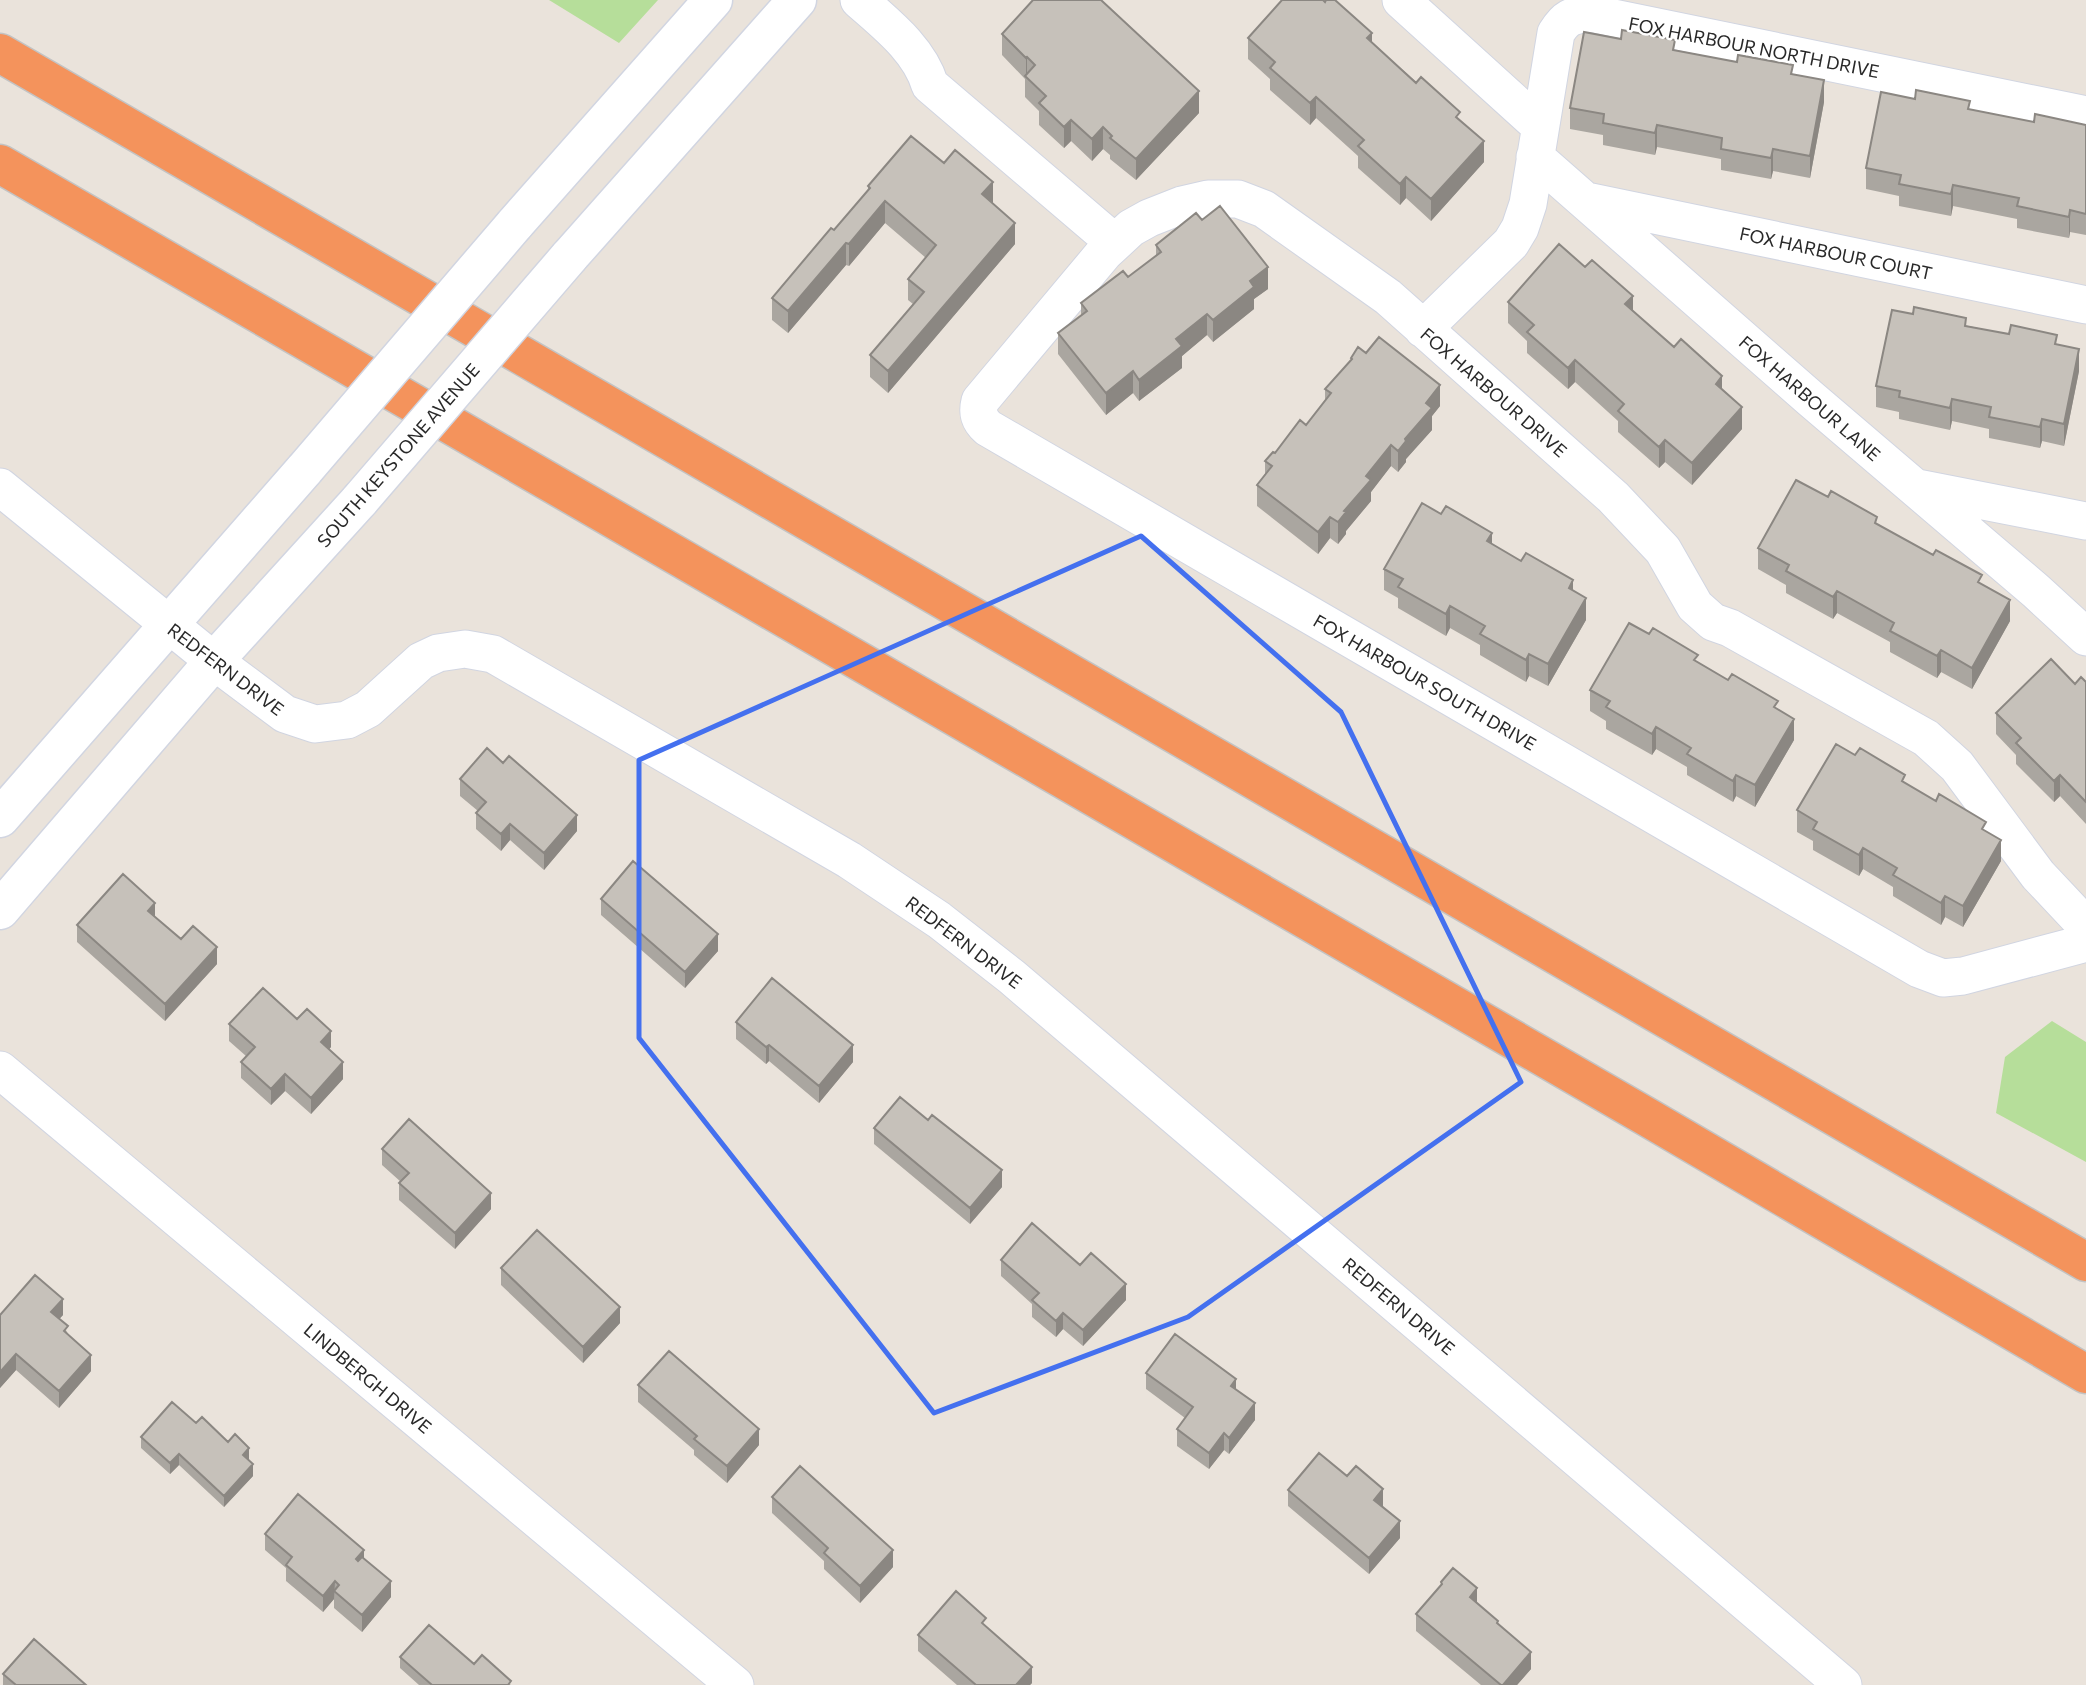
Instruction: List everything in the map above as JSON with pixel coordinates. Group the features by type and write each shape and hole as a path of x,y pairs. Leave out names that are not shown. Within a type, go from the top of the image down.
{"highway":[{"path":"0,53 2086,1262"},
{"path":"0,164 1599,1089 2086,1374"}],"main road":[{"path":"0,818 514,225 713,0"},
{"name":"SOUTH KEYSTONE AVENUE","path":"0,910 214,661 360,500 569,257 797,0"}],"street":[{"path":"859,0 898,34 911,50 930,85 1114,243"},
{"name":"FOX HARBOUR LANE","path":"1401,0 1538,141 1586,201 2086,637"},
{"name":"FOX HARBOUR NORTH DRIVE","path":"1423,329 1511,243 1520,228 1528,204 1556,33 1561,24 1571,16 1589,13 2086,114"},
{"name":"FOX HARBOUR DRIVE","path":"1114,243 1149,218 1182,205 1208,199 1238,199 1264,209 1388,297 1613,496 1663,550 1695,606 1713,622 1730,628 1926,738 1957,766 2038,874 2086,926"},
{"name":"FOX HARBOUR COURT","path":"1586,201 2086,305"},
{"name":"FOX HARBOUR SOUTH DRIVE","path":"1114,243 984,395 978,410 979,417 988,428 1919,969 1943,978 1963,976 2086,943"},
{"name":"REDFERN DRIVE","path":"0,487 167,625 285,714 315,724 347,720 368,709 421,661 438,653 465,649 494,654 849,860 939,920 1012,977 1843,1685"},
{"path":"1912,487 2086,521"},
{"name":"LINDBERGH DRIVE","path":"0,1070 735,1685"}],"highlighted area":[{"path":"1141,536 1341,712 1521,1082 1188,1317 934,1413 639,1038 639,760"}],"green space":[{"path":"549,0 658,0 619,43"},
{"path":"2052,1021 2086,1042 2086,1162 1996,1113 2005,1057"}],"building":[{"path":"1033,0 1101,0 1199,91 1136,159 1110,138 1112,136 1103,127 1092,139 1071,120 1064,127 1039,103 1046,96 1025,76 1035,65 1002,34"},
{"path":"1282,0 1335,0 1372,33 1367,38 1416,83 1421,77 1460,112 1456,117 1484,141 1431,199 1406,177 1400,184 1358,146 1364,140 1316,97 1310,103 1270,68 1275,62 1248,38"},
{"path":"1622,30 1675,40 1673,50 1737,62 1738,55 1793,65 1791,74 1824,80 1810,156 1773,149 1771,158 1721,149 1722,138 1657,125 1655,133 1603,123 1604,114 1570,108 1584,32 1621,39"},
{"path":"1916,90 1970,101 1968,109 2034,122 2035,114 2086,125 2086,214 2070,210 2069,217 2017,206 2019,198 1953,185 1951,194 1899,184 1901,175 1866,168 1881,92 1915,99"},
{"path":"911,136 944,163 955,150 993,182 982,194 1015,223 888,371 870,355 924,292 908,279 936,245 885,201 788,311 772,298 831,228 834,230"},
{"path":"1220,206 1268,267 1250,281 1254,287 1213,320 1207,314 1176,339 1182,346 1139,380 1133,371 1106,393 1058,333 1087,311 1081,303 1123,271 1128,277 1161,252 1156,245 1196,213 1202,220"},
{"path":"1559,244 1585,267 1592,260 1633,296 1625,304 1674,347 1681,339 1722,376 1716,384 1742,407 1692,463 1665,440 1659,447 1618,411 1624,404 1575,360 1568,368 1527,332 1534,325 1508,302"},
{"path":"1914,307 1966,318 1965,326 2009,334 2011,325 2057,335 2055,344 2079,349 2064,424 2042,419 2040,427 1989,417 1991,407 1952,399 1950,408 1899,397 1900,391 1876,386 1892,310 1913,314"},
{"path":"1379,337 1440,385 1426,403 1432,408 1398,451 1391,445 1366,476 1371,480 1338,522 1330,517 1318,532 1257,485 1272,466 1265,461 1275,453 1300,420 1306,425 1331,393 1325,389 1352,359 1358,347 1366,353"},
{"path":"1796,480 1828,497 1831,491 1877,517 1875,523 1933,555 1936,550 1982,575 1978,582 2010,600 1972,668 1941,650 1937,656 1890,631 1894,623 1837,591 1833,597 1786,571 1789,565 1758,548"},
{"path":"1422,503 1441,514 1446,506 1492,533 1487,541 1521,561 1526,553 1573,580 1569,588 1586,598 1548,664 1529,654 1526,660 1480,634 1485,626 1450,606 1446,614 1398,587 1403,579 1384,569"},
{"path":"1629,623 1649,634 1653,628 1698,655 1694,660 1728,680 1732,674 1778,701 1774,707 1794,719 1755,785 1736,775 1733,781 1687,754 1691,748 1656,727 1652,734 1606,707 1610,701 1590,690"},
{"path":"2051,659 2075,684 2081,677 2086,682 2086,802 2060,775 2054,781 2016,743 2021,738 1996,713"},
{"path":"1836,744 1855,755 1860,748 1905,775 1902,781 1936,801 1939,794 1986,822 1982,829 2001,840 1963,906 1945,896 1941,903 1893,875 1897,868 1863,848 1859,855 1813,829 1817,822 1797,810"},
{"path":"487,748 503,763 509,756 577,815 544,853 510,824 501,834 476,813 486,802 460,779"},
{"path":"633,861 718,934 685,972 601,899"},
{"path":"123,874 155,903 148,911 181,939 193,926 217,947 165,1004 77,925"},
{"path":"772,978 853,1045 819,1086 736,1022"},
{"path":"263,988 297,1019 307,1009 331,1031 321,1042 343,1062 311,1098 285,1074 271,1089 241,1062 255,1047 229,1024"},
{"path":"900,1097 928,1120 932,1115 1002,1170 970,1208 874,1128"},
{"path":"409,1119 491,1193 455,1233 399,1183 409,1173 382,1149"},
{"path":"1032,1223 1080,1265 1091,1253 1126,1284 1083,1330 1063,1313 1056,1321 1032,1300 1039,1293 1001,1260"},
{"path":"537,1230 620,1307 583,1347 501,1268"},
{"path":"35,1275 63,1299 51,1312 68,1326 64,1331 91,1355 59,1391 16,1354 0,1372 0,1315"},
{"path":"1175,1334 1236,1379 1231,1386 1255,1403 1229,1438 1224,1433 1209,1453 1177,1429 1193,1407 1146,1373"},
{"path":"669,1351 759,1429 727,1466 694,1439 697,1436 638,1385"},
{"path":"172,1402 196,1423 202,1417 228,1442 235,1434 249,1448 243,1455 253,1464 224,1496 179,1454 170,1463 141,1437"},
{"path":"1319,1453 1347,1476 1356,1466 1383,1489 1374,1500 1400,1521 1369,1558 1288,1490"},
{"path":"800,1466 893,1550 860,1586 824,1553 828,1548 772,1497"},
{"path":"298,1494 364,1550 356,1559 358,1561 362,1557 391,1581 362,1615 334,1591 339,1585 335,1581 323,1596 286,1565 292,1557 265,1534"},
{"path":"1453,1568 1477,1588 1470,1597 1531,1652 1503,1685 1416,1614"},
{"path":"956,1591 986,1618 982,1623 1032,1667 1016,1685 976,1685 918,1635"},
{"path":"429,1625 474,1664 482,1655 511,1681 508,1685 432,1685 400,1657"},
{"path":"34,1639 86,1685 16,1685 3,1674"}]}
